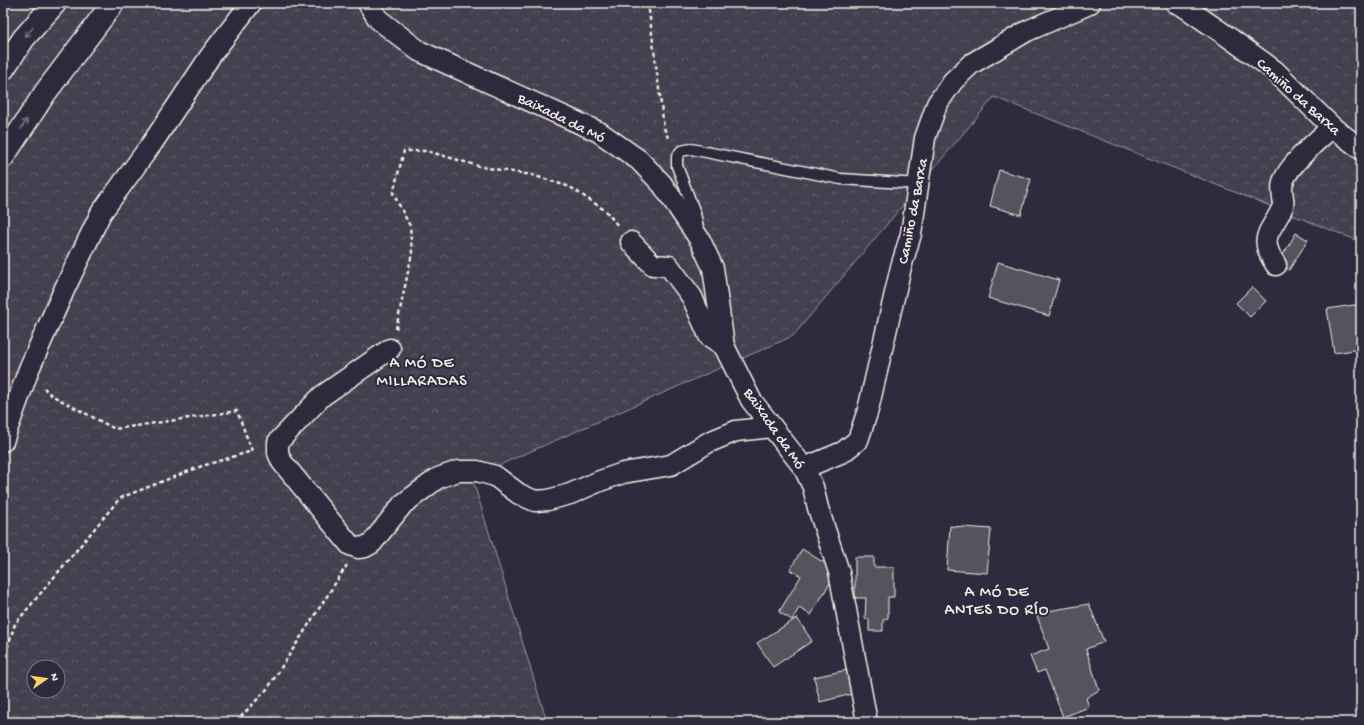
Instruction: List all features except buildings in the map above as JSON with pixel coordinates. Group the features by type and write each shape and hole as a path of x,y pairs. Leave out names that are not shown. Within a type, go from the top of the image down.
{"highway":[{"path":"3,69 24,38 55,3"},
{"path":"3,157 45,93 113,3"}],"street":[{"path":"3,441 30,369 65,288 100,213 153,142 211,55 251,3"},
{"name":"Baixada da Mó","path":"368,3 378,19 419,51 599,132 639,160 662,184 700,240 713,268 724,346 751,400 804,468 813,487 818,508 839,572 867,722"},
{"name":"Camiño da Barxa","path":"804,468 844,452 858,440 868,410 901,267 911,234 925,138 937,104 953,80 971,64 1027,32 1090,3"},
{"name":"Camiño da Barxa","path":"1176,3 1180,4 1224,34 1274,70 1332,127 1361,149"},
{"path":"1276,265 1268,250 1266,239 1284,205 1282,189 1283,182 1290,170 1303,154 1332,127"},
{"path":"631,242 653,265 669,266 692,297 709,336 724,346"},
{"path":"390,349 322,396 278,442 278,453 282,462 339,534 350,545 358,548 365,547 372,543 403,504 425,487 438,478 458,471 477,471 495,476 519,494 535,501 548,500 570,494 623,473 671,465 709,442 736,431 772,427"}],"lane":[{"path":"700,240 695,212 677,166 677,157 681,151 691,149 841,180 918,184"}],"path":[{"path":"648,3 664,128 677,157"},
{"path":"390,349 398,323 412,253 410,226 394,193 404,151 427,152 482,166 532,175 570,187 606,211 631,242"},
{"path":"3,661 15,624 120,498 202,466 252,451 237,411 115,429 51,395 30,369"},
{"path":"236,722 268,688 358,548"}],"green space":[{"path":"3,3 1361,3 1361,242 994,97 793,336 472,477 547,722 3,722"}],"district":[{"name":"A MÓ DE MILLARADAS","path":"422,370"},
{"name":"A MÓ DE ANTES DO RÍO","path":"997,599"}]}
